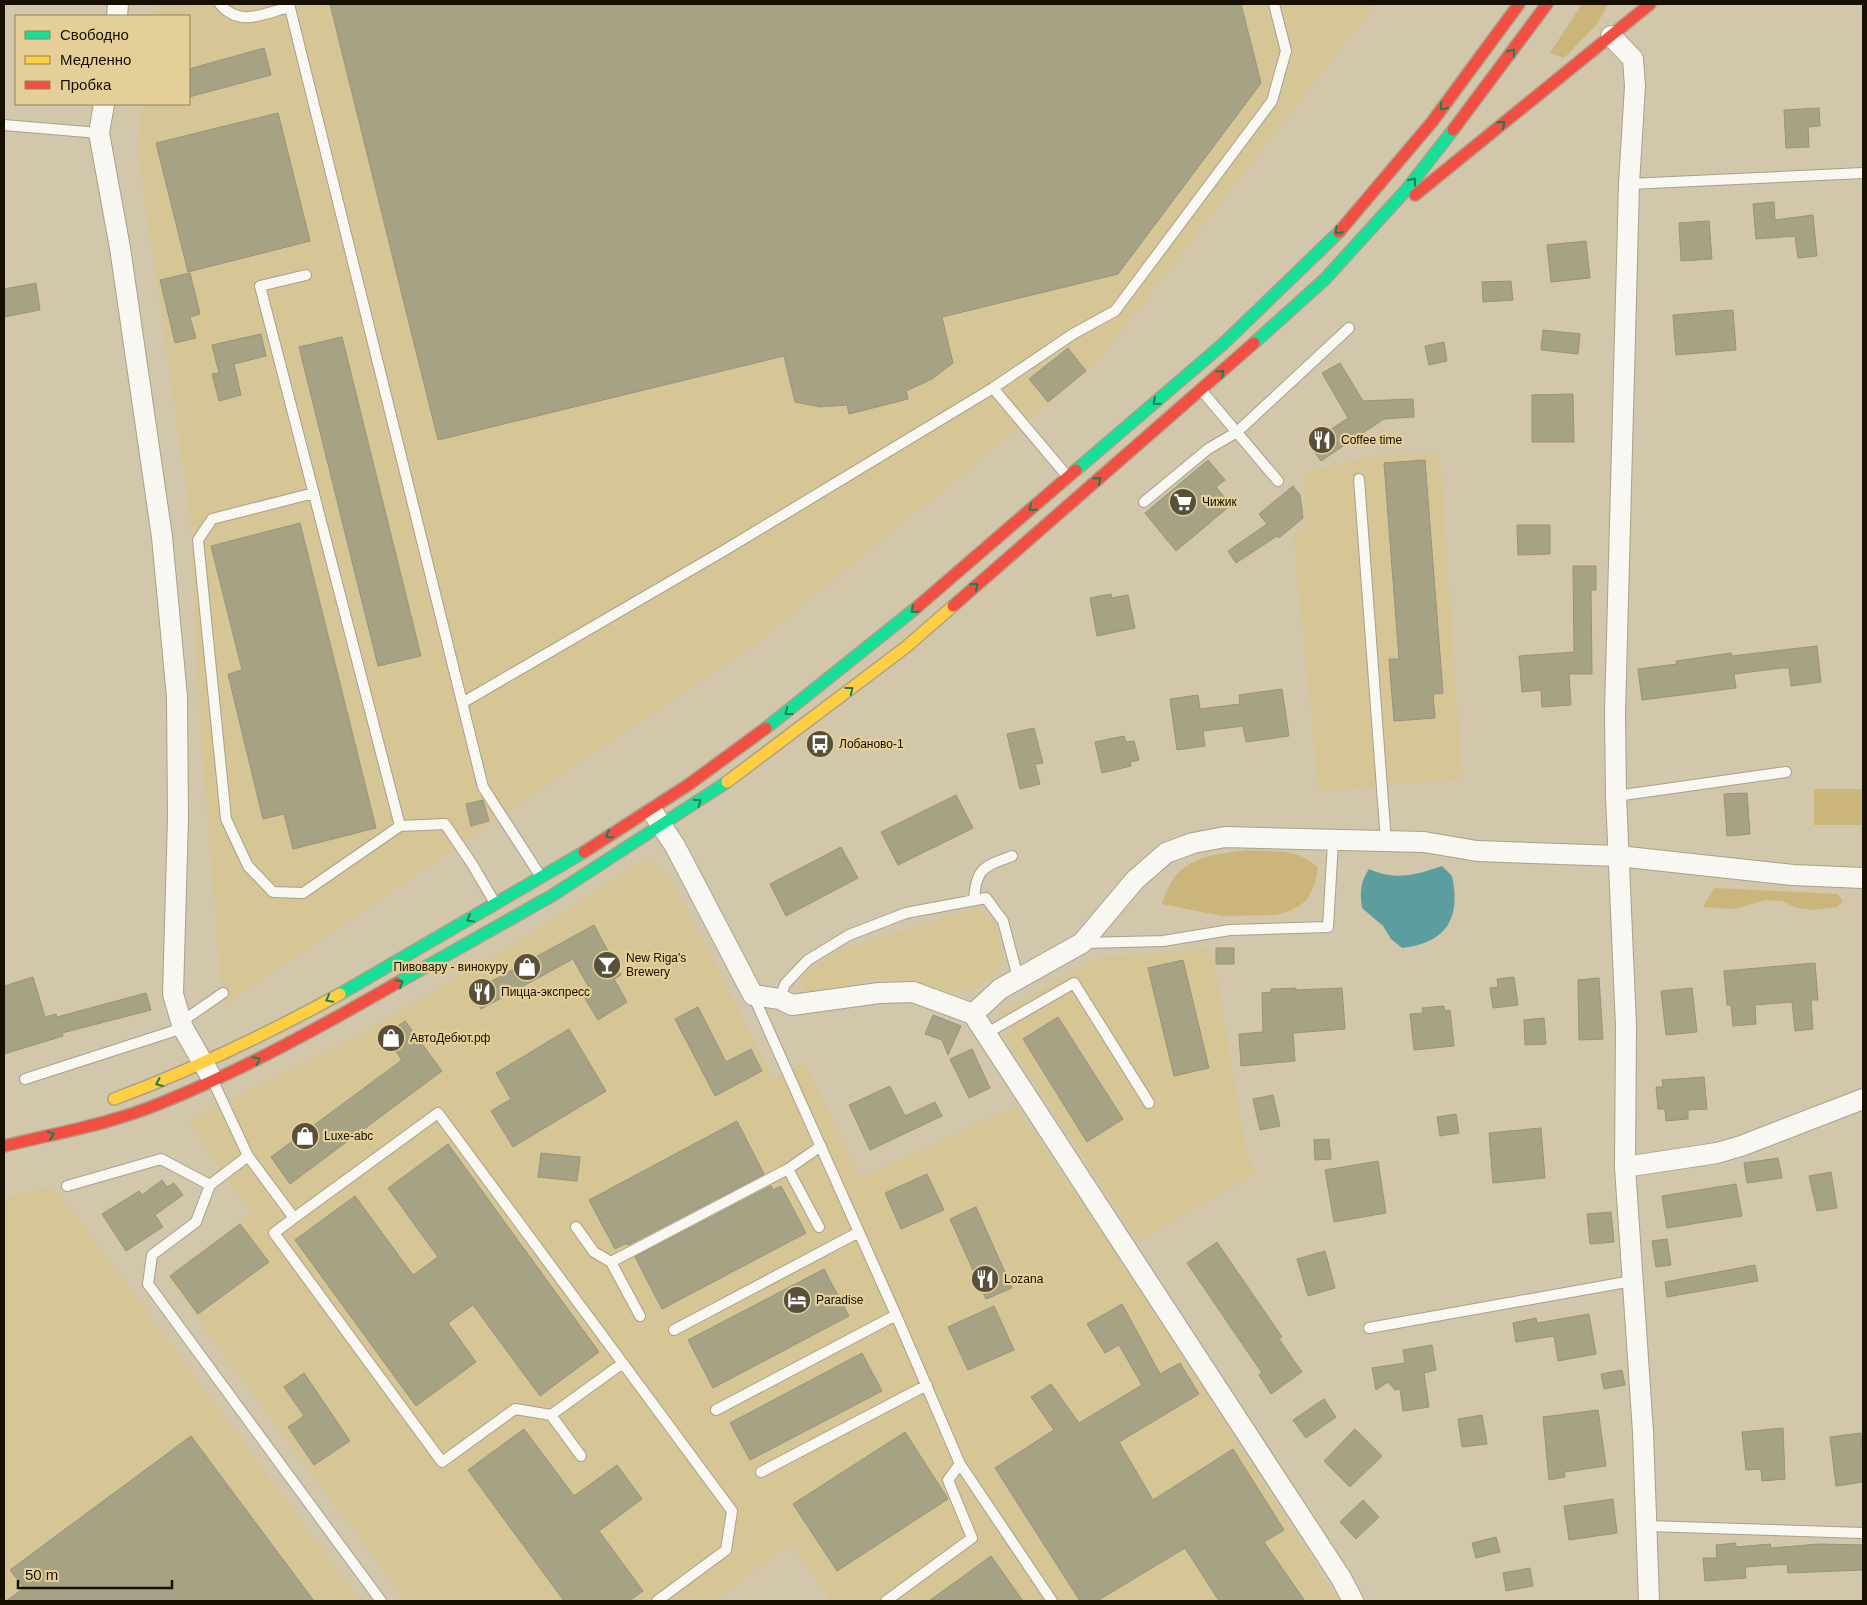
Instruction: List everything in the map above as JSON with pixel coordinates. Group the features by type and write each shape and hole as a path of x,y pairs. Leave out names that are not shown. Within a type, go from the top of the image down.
{"main road":[{"path":"101,1104 153,1086 203,1063 341,993 542,877 720,762 892,630 1207,358 1296,274 1374,193 1474,69 1519,4"},
{"path":"4,1146 107,1121 160,1104 291,1044 553,895 662,826 788,738 906,646 1202,390 1324,279 1406,190 1491,81 1547,4"},
{"path":"1368,231 1448,169 1650,4"},
{"path":"1474,69 1503,89"},
{"path":"1515,96 1528,102"}],"street":[{"path":"1611,36 1632,59 1635,86 1629,184 1615,713 1618,856 1626,1026 1625,1167 1636,1317 1649,1601"},
{"path":"104,105 99,134 120,248 164,556 177,697 178,818 173,994 182,1025 213,1081"},
{"path":"650,809 675,846 753,996 780,999 792,1005 879,993 913,992 973,1014 1341,1578 1353,1601"},
{"path":"973,1014 1000,989 1082,943 1135,880 1166,852 1193,843 1225,838 1333,842 1424,842 1477,851 1618,856 1793,875 1863,878"},
{"path":"1625,1167 1725,1151 1863,1099"}],"lane":[{"path":"220,4 228,14 245,19 290,5 483,787 553,895"},
{"path":"462,703 725,550 993,388 1073,334 1115,311 1272,101 1286,51 1274,4"},
{"path":"4,125 99,134"},
{"path":"1629,184 1863,173"},
{"path":"306,275 260,286 400,826"},
{"path":"1144,502 1208,449 1237,432 1349,328"},
{"path":"993,388 1082,494"},
{"path":"1202,390 1278,481"},
{"path":"1359,479 1386,842"},
{"path":"314,494 212,519 198,540 226,819 248,866 273,892 303,893 400,826 445,824 496,904"},
{"path":"1616,796 1786,772"},
{"path":"1082,943 1163,941 1230,930 1328,927 1333,842"},
{"path":"974,900 975,880 986,865 1012,856"},
{"path":"780,999 785,984 808,960 849,935 906,913 986,898 1004,921 1018,978"},
{"path":"986,1033 1074,984 1149,1103"},
{"path":"25,1078 182,1025 223,993"},
{"path":"753,996 927,1385 960,1464 1052,1601"},
{"path":"213,1081 248,1156 294,1218"},
{"path":"581,1456 551,1415 515,1409 442,1462 274,1232 438,1113 732,1511 726,1550 657,1601"},
{"path":"611,1262 788,1169 821,1146"},
{"path":"248,1156 210,1185 196,1222 152,1254 148,1284 381,1601"},
{"path":"67,1186 161,1158 210,1185"},
{"path":"788,1169 819,1227"},
{"path":"576,1227 594,1252 611,1262 640,1316"},
{"path":"674,1330 859,1232"},
{"path":"1368,1328 1632,1281"},
{"path":"716,1410 896,1315"},
{"path":"551,1415 623,1363"},
{"path":"761,1472 927,1385"},
{"path":"886,1601 972,1538 948,1480 960,1464"},
{"path":"1647,1526 1863,1533"}],"shaded area":[{"path":"156,4 1375,4 1094,366 756,643 223,1006 200,727 190,515 137,147 143,105 190,105 190,15 155,15"},
{"path":"1582,4 1608,4 1597,24 1564,58 1550,53"},
{"path":"1440,454 1462,779 1319,791 1293,534 1305,528 1304,473 1375,455"},
{"path":"1814,789 1863,789 1863,825 1814,825"},
{"path":"1248,850 1292,853 1309,860 1318,867 1315,884 1306,901 1292,910 1276,915 1222,916 1162,904 1175,877 1184,868 1206,857"},
{"path":"647,858 671,878 774,1080 805,1062 860,1178 1016,1106 1113,1249 1339,1601 832,1601 791,1544 714,1601 406,1601 166,1276 252,1212 223,1175 188,1121 358,1036 537,930"},
{"path":"1714,888 1837,894 1843,901 1837,907 1813,910 1797,908 1782,901 1766,900 1734,909 1703,907"},
{"path":"981,907 997,927 1003,955 1000,968 989,979 969,990 951,993 923,985 880,978 806,997 798,978 833,953"},
{"path":"1212,948 1245,1146 1255,1174 1138,1241 1003,1035 1012,1029 1001,1012 1095,958"},
{"path":"51,1187 84,1226 360,1601 4,1601 4,1198"}],"water":[{"path":"1442,866 1452,876 1454,904 1452,916 1440,934 1430,941 1402,948 1391,939 1383,926 1362,908 1361,888 1364,878 1369,869 1397,876 1423,872"}],"building":[{"path":"330,4 1241,4 1261,83 1118,274 942,317 953,363 932,379 906,391 908,399 849,414 847,405 820,407 795,402 784,356 438,440"},
{"path":"264,48 271,75 190,97 190,69"},
{"path":"1819,108 1820,126 1808,127 1809,147 1786,148 1784,110"},
{"path":"278,113 310,241 188,272 156,143"},
{"path":"1774,202 1775,220 1813,215 1817,256 1798,258 1795,236 1756,239 1753,204"},
{"path":"1709,221 1712,259 1681,261 1679,223"},
{"path":"1586,241 1590,278 1551,282 1547,245"},
{"path":"190,273 200,314 190,317 196,338 175,343 160,280"},
{"path":"1511,281 1513,300 1483,302 1482,282"},
{"path":"36,283 40,310 4,317 4,289"},
{"path":"1733,310 1736,350 1676,355 1673,315"},
{"path":"1543,330 1580,334 1578,354 1541,350"},
{"path":"261,334 266,356 234,364 241,395 219,401 212,374 219,373 212,345"},
{"path":"342,337 421,656 378,666 299,347"},
{"path":"1444,342 1447,361 1429,365 1425,346"},
{"path":"1068,348 1086,371 1048,402 1029,379"},
{"path":"1340,363 1363,401 1413,399 1414,417 1384,419 1321,461 1309,444 1348,418 1322,373"},
{"path":"1573,394 1574,442 1532,442 1532,395"},
{"path":"1208,460 1225,480 1216,487 1231,505 1176,551 1145,513"},
{"path":"1425,460 1443,693 1433,694 1435,718 1394,721 1389,659 1399,659 1384,463"},
{"path":"1293,486 1300,495 1303,518 1279,538 1277,536 1236,563 1228,551 1267,524 1259,514"},
{"path":"300,523 376,828 293,849 284,814 263,819 228,674 242,670 211,546"},
{"path":"1517,525 1550,525 1550,554 1518,555"},
{"path":"1573,566 1596,566 1596,590 1591,590 1592,674 1569,674 1571,705 1542,707 1541,690 1522,692 1519,656 1574,652"},
{"path":"1111,594 1112,598 1128,595 1135,628 1097,636 1090,598"},
{"path":"1817,646 1821,682 1791,686 1789,668 1781,668 1734,674 1736,688 1642,700 1638,669 1677,664 1676,661 1731,653 1732,656"},
{"path":"1282,689 1289,736 1246,742 1243,726 1203,731 1205,746 1177,750 1170,699 1198,695 1200,709 1240,704 1239,695"},
{"path":"1034,728 1043,763 1035,764 1040,784 1020,789 1007,734"},
{"path":"1124,736 1126,742 1134,741 1139,760 1130,762 1131,766 1102,773 1095,742"},
{"path":"1747,793 1750,834 1727,836 1724,794"},
{"path":"956,795 973,828 898,865 881,832"},
{"path":"483,800 489,821 471,826 466,804"},
{"path":"841,847 858,878 786,916 770,884"},
{"path":"594,925 621,975 614,979 627,1002 598,1020 583,995 591,991 573,959 481,1009 472,992"},
{"path":"1216,948 1234,948 1234,964 1216,964"},
{"path":"1183,960 1209,1068 1174,1076 1148,968"},
{"path":"1815,963 1818,1000 1811,1000 1813,1029 1795,1031 1792,1002 1755,1005 1756,1024 1733,1026 1731,1005 1727,1005 1724,971"},
{"path":"33,977 45,1017 56,1014 57,1017 146,993 151,1010 62,1033 63,1036 4,1054 4,986"},
{"path":"1514,977 1518,1005 1493,1008 1490,988 1498,987 1497,979"},
{"path":"1599,978 1603,1039 1579,1040 1578,980"},
{"path":"1296,988 1296,990 1342,988 1345,1029 1293,1033 1295,1061 1241,1066 1239,1034 1263,1032 1262,993 1271,992 1271,989"},
{"path":"1692,988 1697,1032 1666,1035 1661,991"},
{"path":"1444,1006 1445,1011 1450,1010 1454,1046 1414,1050 1410,1014 1423,1013 1422,1008"},
{"path":"698,1007 726,1062 751,1049 762,1071 715,1096 675,1019"},
{"path":"933,1015 961,1026 948,1055 942,1040 925,1034"},
{"path":"1058,1017 1123,1119 1087,1142 1023,1039"},
{"path":"1544,1018 1546,1044 1525,1045 1524,1020"},
{"path":"405,1021 442,1071 290,1184 271,1157 402,1060 384,1036"},
{"path":"569,1029 606,1091 513,1147 491,1111 511,1099 496,1073"},
{"path":"972,1049 990,1088 969,1098 950,1059"},
{"path":"1704,1077 1707,1109 1688,1110 1688,1119 1666,1121 1665,1109 1658,1109 1656,1087 1663,1087 1662,1080"},
{"path":"890,1086 905,1116 935,1102 942,1116 870,1150 849,1105"},
{"path":"1273,1095 1280,1126 1260,1130 1253,1099"},
{"path":"1456,1114 1459,1133 1440,1136 1437,1117"},
{"path":"737,1121 764,1174 628,1245 627,1243 615,1249 589,1200"},
{"path":"1541,1128 1545,1178 1493,1183 1489,1133"},
{"path":"1329,1139 1331,1159 1315,1160 1314,1140"},
{"path":"448,1144 599,1352 540,1396 473,1305 448,1323 476,1362 416,1406 295,1240 355,1196 413,1275 438,1257 388,1188"},
{"path":"541,1153 580,1157 577,1181 538,1177"},
{"path":"1778,1158 1782,1178 1747,1183 1744,1163"},
{"path":"1378,1161 1386,1213 1334,1222 1325,1170"},
{"path":"1831,1172 1837,1208 1817,1211 1809,1176"},
{"path":"927,1174 944,1210 901,1229 885,1193"},
{"path":"162,1180 167,1187 174,1183 183,1195 155,1215 163,1227 126,1251 102,1214 139,1191 142,1195"},
{"path":"1736,1184 1742,1216 1667,1228 1662,1196"},
{"path":"771,1186 773,1190 781,1186 806,1233 662,1309 635,1257"},
{"path":"976,1207 1012,1288 986,1299 950,1219"},
{"path":"1611,1212 1614,1242 1590,1244 1587,1214"},
{"path":"240,1224 269,1262 198,1314 170,1276"},
{"path":"1667,1239 1671,1265 1656,1267 1652,1241"},
{"path":"1217,1242 1282,1337 1279,1339 1302,1372 1271,1394 1259,1375 1262,1373 1187,1263"},
{"path":"1325,1251 1335,1288 1308,1296 1297,1259"},
{"path":"1755,1265 1758,1281 1667,1297 1665,1282"},
{"path":"824,1269 849,1316 713,1388 688,1340"},
{"path":"1122,1304 1160,1374 1180,1363 1199,1394 1119,1442 1153,1500 1233,1449 1284,1530 1264,1542 1305,1601 1219,1601 1185,1548 1097,1601 1080,1601 995,1468 1054,1430 1031,1397 1051,1384 1079,1423 1142,1385 1119,1345 1105,1353 1087,1324"},
{"path":"994,1306 1014,1350 968,1370 948,1327"},
{"path":"1589,1314 1596,1354 1558,1361 1554,1336 1516,1342 1513,1323 1536,1318 1537,1323"},
{"path":"1432,1345 1436,1370 1424,1373 1429,1407 1403,1411 1400,1389 1395,1390 1388,1382 1376,1390 1372,1368 1405,1363 1403,1350"},
{"path":"862,1353 882,1391 750,1460 730,1423"},
{"path":"1622,1370 1625,1385 1604,1389 1601,1374"},
{"path":"304,1373 350,1441 314,1465 288,1427 304,1416 284,1387"},
{"path":"1324,1399 1336,1417 1306,1438 1293,1420"},
{"path":"1598,1410 1606,1466 1564,1472 1565,1477 1549,1480 1543,1417"},
{"path":"1482,1415 1487,1444 1462,1447 1458,1419"},
{"path":"1783,1428 1785,1479 1762,1481 1761,1469 1746,1470 1742,1432"},
{"path":"524,1429 574,1496 617,1465 642,1499 599,1531 643,1591 629,1601 564,1601 468,1470"},
{"path":"1355,1429 1382,1456 1350,1487 1324,1461"},
{"path":"905,1432 948,1499 837,1571 793,1504"},
{"path":"1861,1433 1863,1482 1836,1486 1830,1437"},
{"path":"191,1436 314,1601 6,1601 24,1588 10,1570"},
{"path":"1613,1499 1617,1533 1569,1540 1564,1506"},
{"path":"1363,1500 1379,1517 1356,1539 1340,1522"},
{"path":"1496,1537 1500,1552 1476,1558 1472,1543"},
{"path":"1736,1543 1736,1547 1770,1544 1771,1548 1819,1544 1863,1545 1863,1570 1788,1573 1787,1564 1745,1567 1746,1578 1705,1581 1703,1558 1717,1558 1716,1545"},
{"path":"991,1556 1023,1601 929,1601"},
{"path":"1530,1568 1533,1586 1506,1591 1503,1573"}],"traffic: fast":[{"path":"1254,343 1325,279 1406,190 1453,130"},
{"path":"1076,470 1223,344 1339,232"},
{"path":"766,728 916,608"},
{"path":"397,983 553,895 727,782"},
{"path":"340,994 584,852"}],"traffic: slow":[{"path":"727,782 906,647 953,606"},
{"path":"114,1099 229,1051 340,994"}],"traffic: jam":[{"path":"1339,232 1432,122 1519,4"},
{"path":"1453,130 1547,4"},
{"path":"1415,195 1650,4"},
{"path":"953,606 1254,343"},
{"path":"916,608 1076,470"},
{"path":"584,852 688,785 766,728"},
{"path":"4,1146 123,1117 161,1103 222,1077 310,1032 397,983"}],"place":[{"name":"Coffee time","path":"1322,440"},
{"name":"Чижик","path":"1183,502"},
{"name":"Лобаново-1","path":"820,744"},
{"name":"New Riga's Brewery","path":"607,965"},
{"name":"Пивовару - винокуру","path":"527,967"},
{"name":"Пицца-экспресс","path":"482,992"},
{"name":"АвтоДебют.рф","path":"391,1038"},
{"name":"Luxe-abc","path":"305,1136"},
{"name":"Lozana","path":"985,1279"},
{"name":"Paradise","path":"797,1300"}]}
